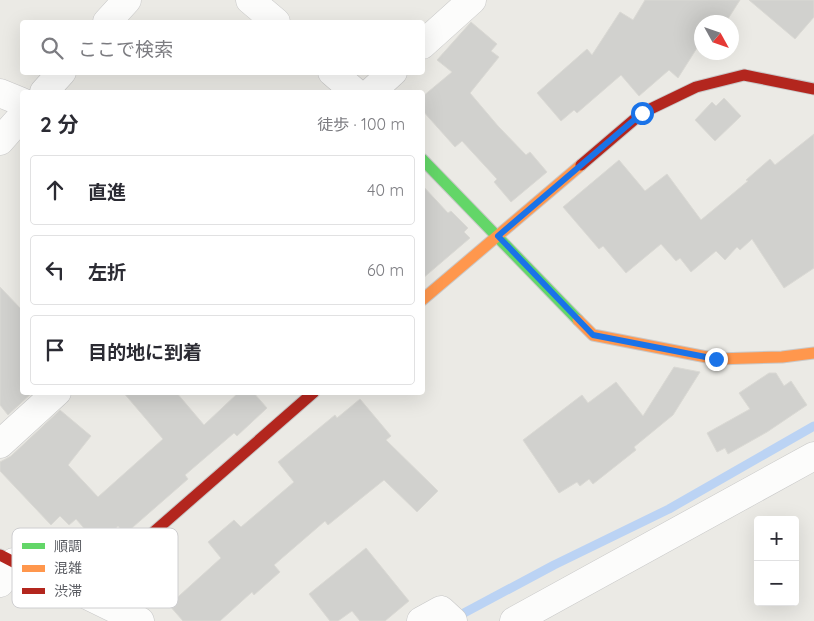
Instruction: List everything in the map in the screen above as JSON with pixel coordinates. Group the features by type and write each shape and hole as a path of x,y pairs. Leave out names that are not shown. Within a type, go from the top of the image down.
{"street":[{"path":"109,20 127,0"},
{"path":"250,0 274,20"},
{"path":"425,42 472,0"},
{"path":"46,90 59,75"},
{"path":"335,75 353,90"},
{"path":"373,90 390,75"},
{"path":"425,297 642,113 696,87 744,75 814,89"},
{"path":"0,93 20,101"},
{"path":"0,141 20,118"},
{"path":"425,162 593,335 716,359 782,357 814,352"},
{"path":"0,444 54,395"},
{"path":"158,528 311,395"},
{"path":"514,621 814,456"},
{"path":"113,608 140,621"},
{"path":"421,621 441,610 452,620"}],"building":[{"path":"645,0 740,0 730,15 694,15 694,53 678,78 669,70 639,96 621,75 577,113 574,110 561,121 537,93 587,49 592,55 620,12 633,20"},
{"path":"749,0 814,0 814,17 795,39"},
{"path":"471,22 497,44 491,51 499,57 470,93 526,155 530,152 547,172 511,202 494,182 497,179 462,141 455,147 425,113 425,94 452,72 437,60"},
{"path":"724,98 741,116 715,141 695,120 712,102 716,106"},
{"path":"814,134 814,268 784,288 752,239 740,250 737,247 725,260 716,251 691,272 680,258 676,261 661,244 626,273 603,246 599,249 563,207 619,160 645,191 667,174 701,220 748,181 746,180 770,159 775,165"},
{"path":"425,188 448,213 451,211 468,228 464,232 470,238 425,276"},
{"path":"0,287 20,308 20,395 30,395 8,415 0,405"},
{"path":"674,367 700,372 673,415 634,447 636,450 593,484 589,479 580,486 577,482 559,493 523,440 582,395 588,403 616,382 643,416"},
{"path":"769,373 776,373 784,386 791,381 807,405 767,432 728,454 725,448 717,452 707,433 750,409 739,393"},
{"path":"126,395 179,395 204,425 236,395 256,395 267,408 237,436 234,433 185,475 188,479 132,528 120,528 118,526 116,528 84,528 76,519 69,525 60,516 51,525 0,471 0,462 11,456 60,410 91,436 68,465 98,497 163,439"},
{"path":"360,399 391,436 386,440 438,491 417,512 384,480 328,525 325,521 274,565 280,572 254,595 252,592 220,621 183,621 172,608 178,608 178,597 221,558 208,542 234,520 241,527 294,482 278,462 335,415 337,418"},
{"path":"366,548 409,601 385,621 360,621 352,611 338,621 330,621 309,594"}],"waterway":[{"path":"454,621 464,613 554,565 669,509 814,426"}],"traffic: fast":[{"path":"425,162 578,320"}],"traffic: slow":[{"path":"425,297 581,165"},
{"path":"578,320 593,335 717,359 782,357 814,353"}],"traffic: jam":[{"path":"581,165 642,113 696,87 744,75 814,89"},
{"path":"158,528 311,395"},
{"path":"0,555 12,561"}],"route":[{"path":"642,113 498,236 593,335 716,359"}]}
